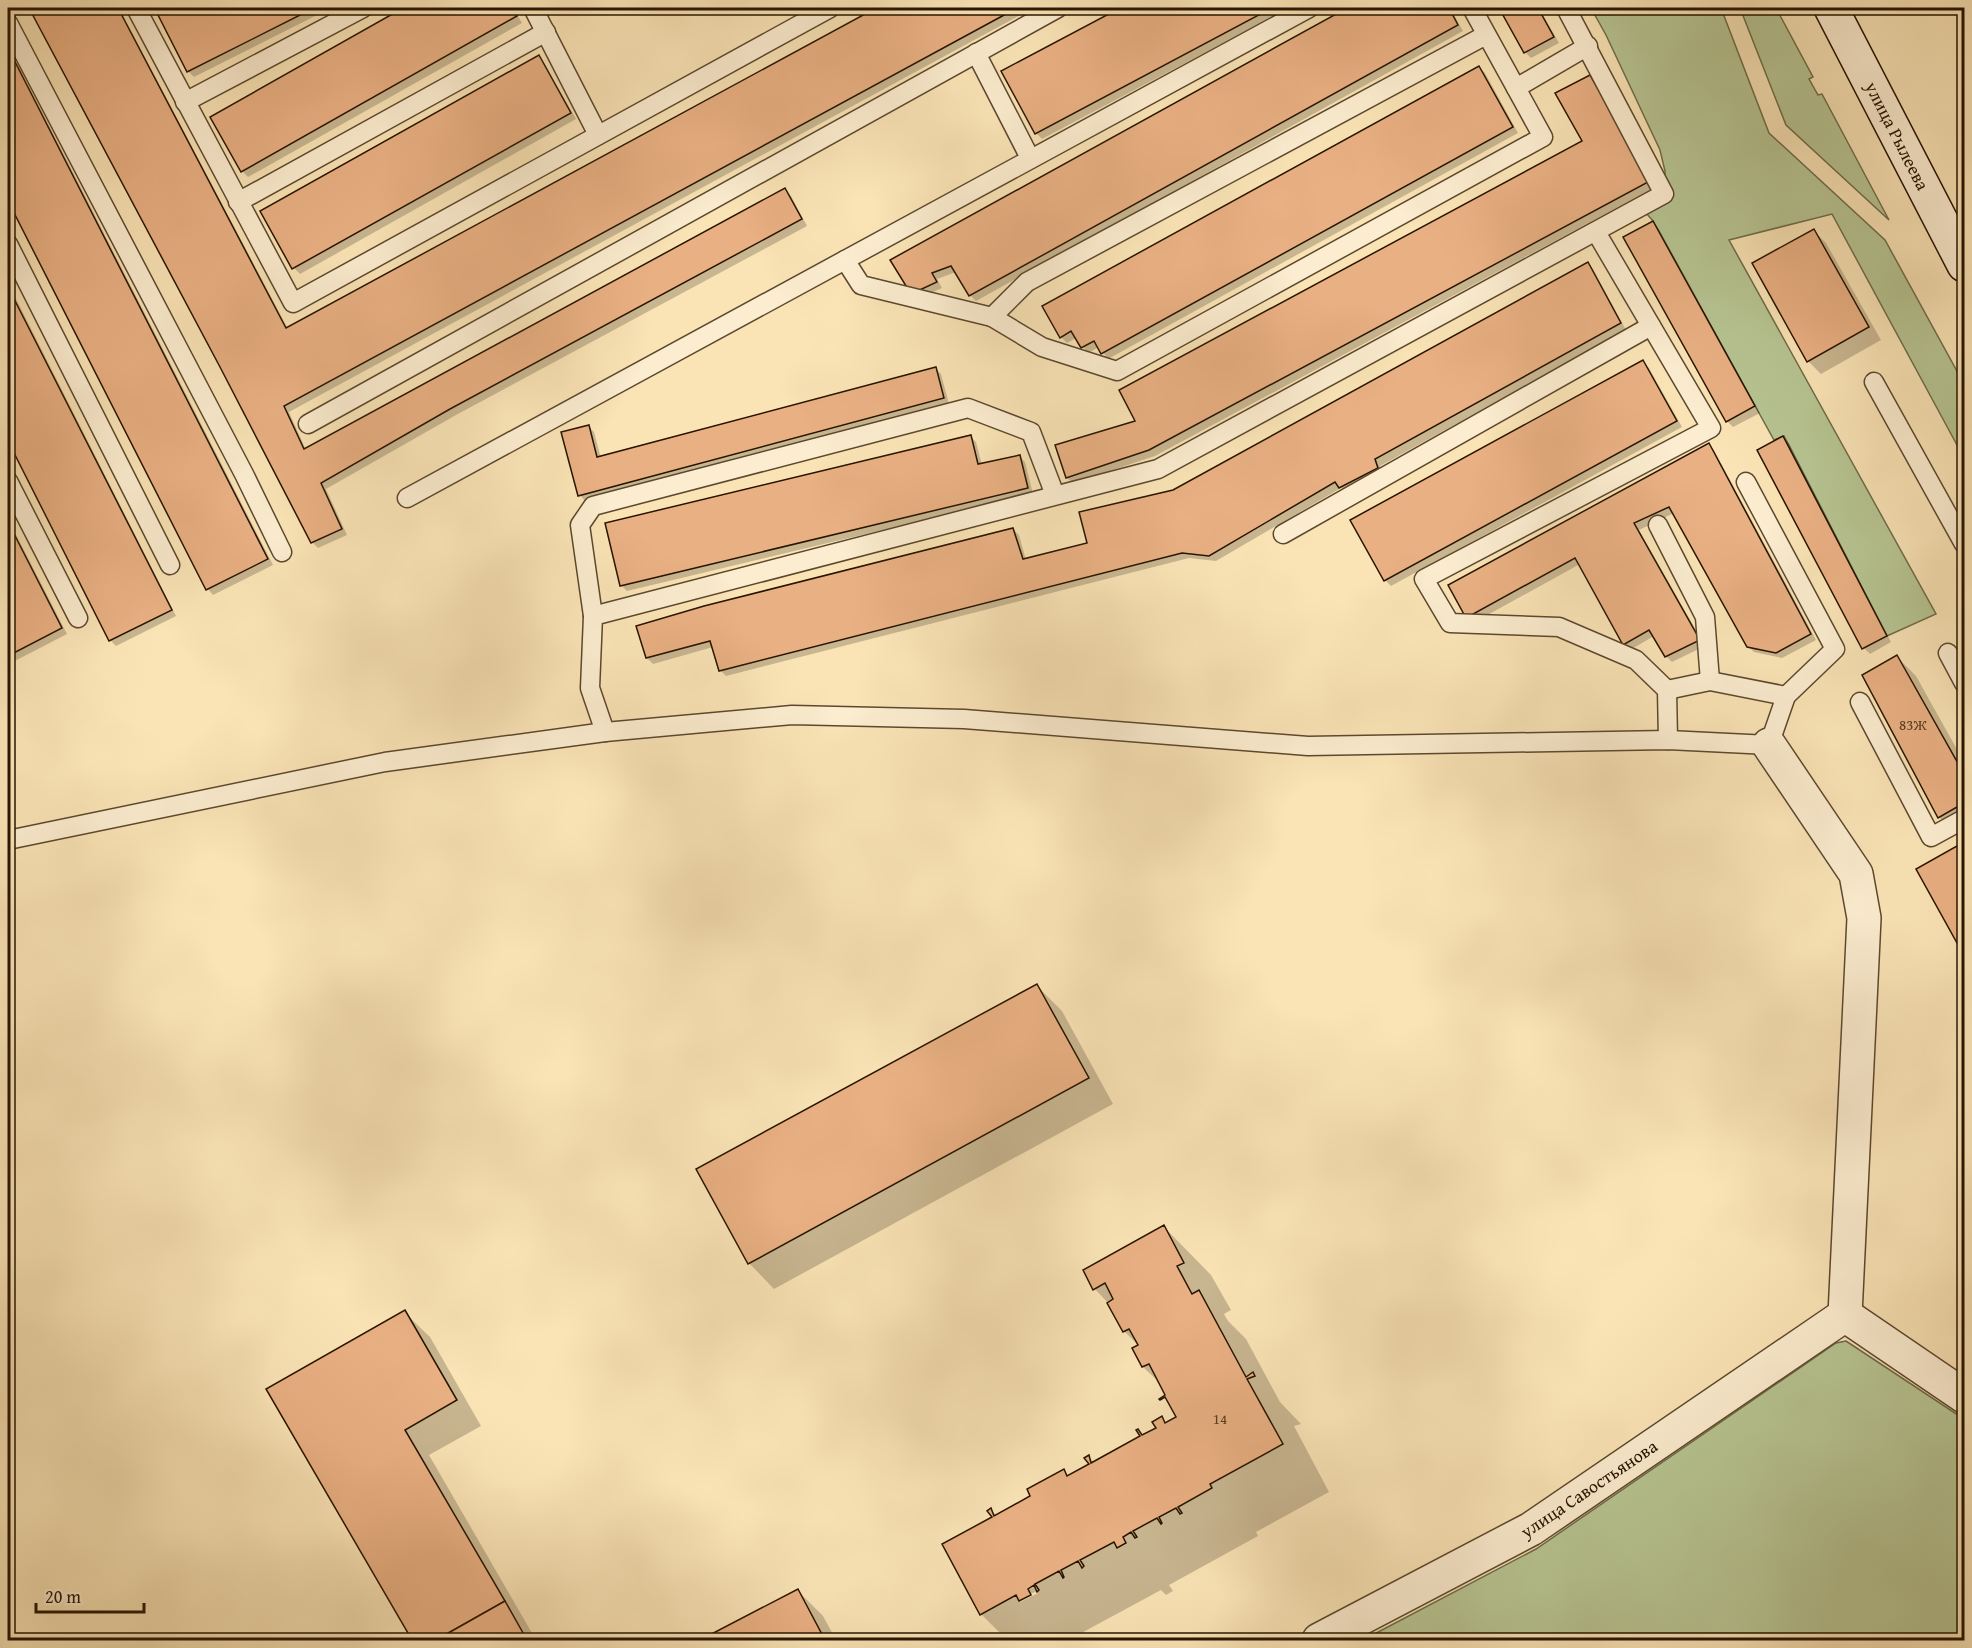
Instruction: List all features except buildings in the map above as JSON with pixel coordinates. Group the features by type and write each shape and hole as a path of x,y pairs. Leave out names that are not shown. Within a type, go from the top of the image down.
{"street":[{"name":"улица Рылеева","path":"1830,8 1965,265"},
{"path":"1769,745 1857,874 1864,918 1845,1315 1965,1396"},
{"name":"улица Савостьянова","path":"1319,1641 1531,1529 1845,1315"}],"lane":[{"path":"136,8 293,303 830,8"},
{"path":"185,102 363,8"},
{"path":"533,8 598,135"},
{"path":"308,424 1058,8"},
{"path":"407,498 1309,8"},
{"path":"844,260 861,285 992,317 1042,347 1117,371 1543,137 1472,8"},
{"path":"593,616 1158,469 1664,194 1566,8"},
{"path":"8,23 244,474 282,552"},
{"path":"238,202 546,32"},
{"path":"992,317 1027,282 1486,35"},
{"path":"1516,88 1588,46"},
{"path":"976,53 1030,158"},
{"path":"1596,232 1711,428 1424,579 1450,623 1559,627 1636,660 1667,690 1668,740"},
{"path":"8,244 170,565"},
{"path":"1283,534 1651,326"},
{"path":"1874,382 1965,544"},
{"path":"605,732 590,688 593,616 580,525 593,506 968,408 1031,432 1055,495"},
{"path":"8,481 78,618"},
{"path":"8,840 385,762 605,732 792,715 964,719 1308,746 1668,740 1769,745 1786,696 1835,649 1746,482"},
{"path":"1658,525 1705,616 1710,681"},
{"path":"1948,653 1965,684"},
{"path":"1667,690 1710,681 1786,696"},
{"path":"1860,702 1931,837 1965,819"}],"green space":[{"path":"1591,8 1721,8 1769,133 1885,240 1964,384 1964,458 1832,214 1729,240 1936,614 1887,636 1784,436 1774,440 1653,221 1646,213 1665,183 1660,150"},
{"path":"1740,8 1776,8 1813,77 1809,79 1818,95 1822,94 1889,220 1786,125"},
{"path":"1846,1341 1964,1419 1964,1640 1363,1640 1536,1549 1836,1343"}]}
